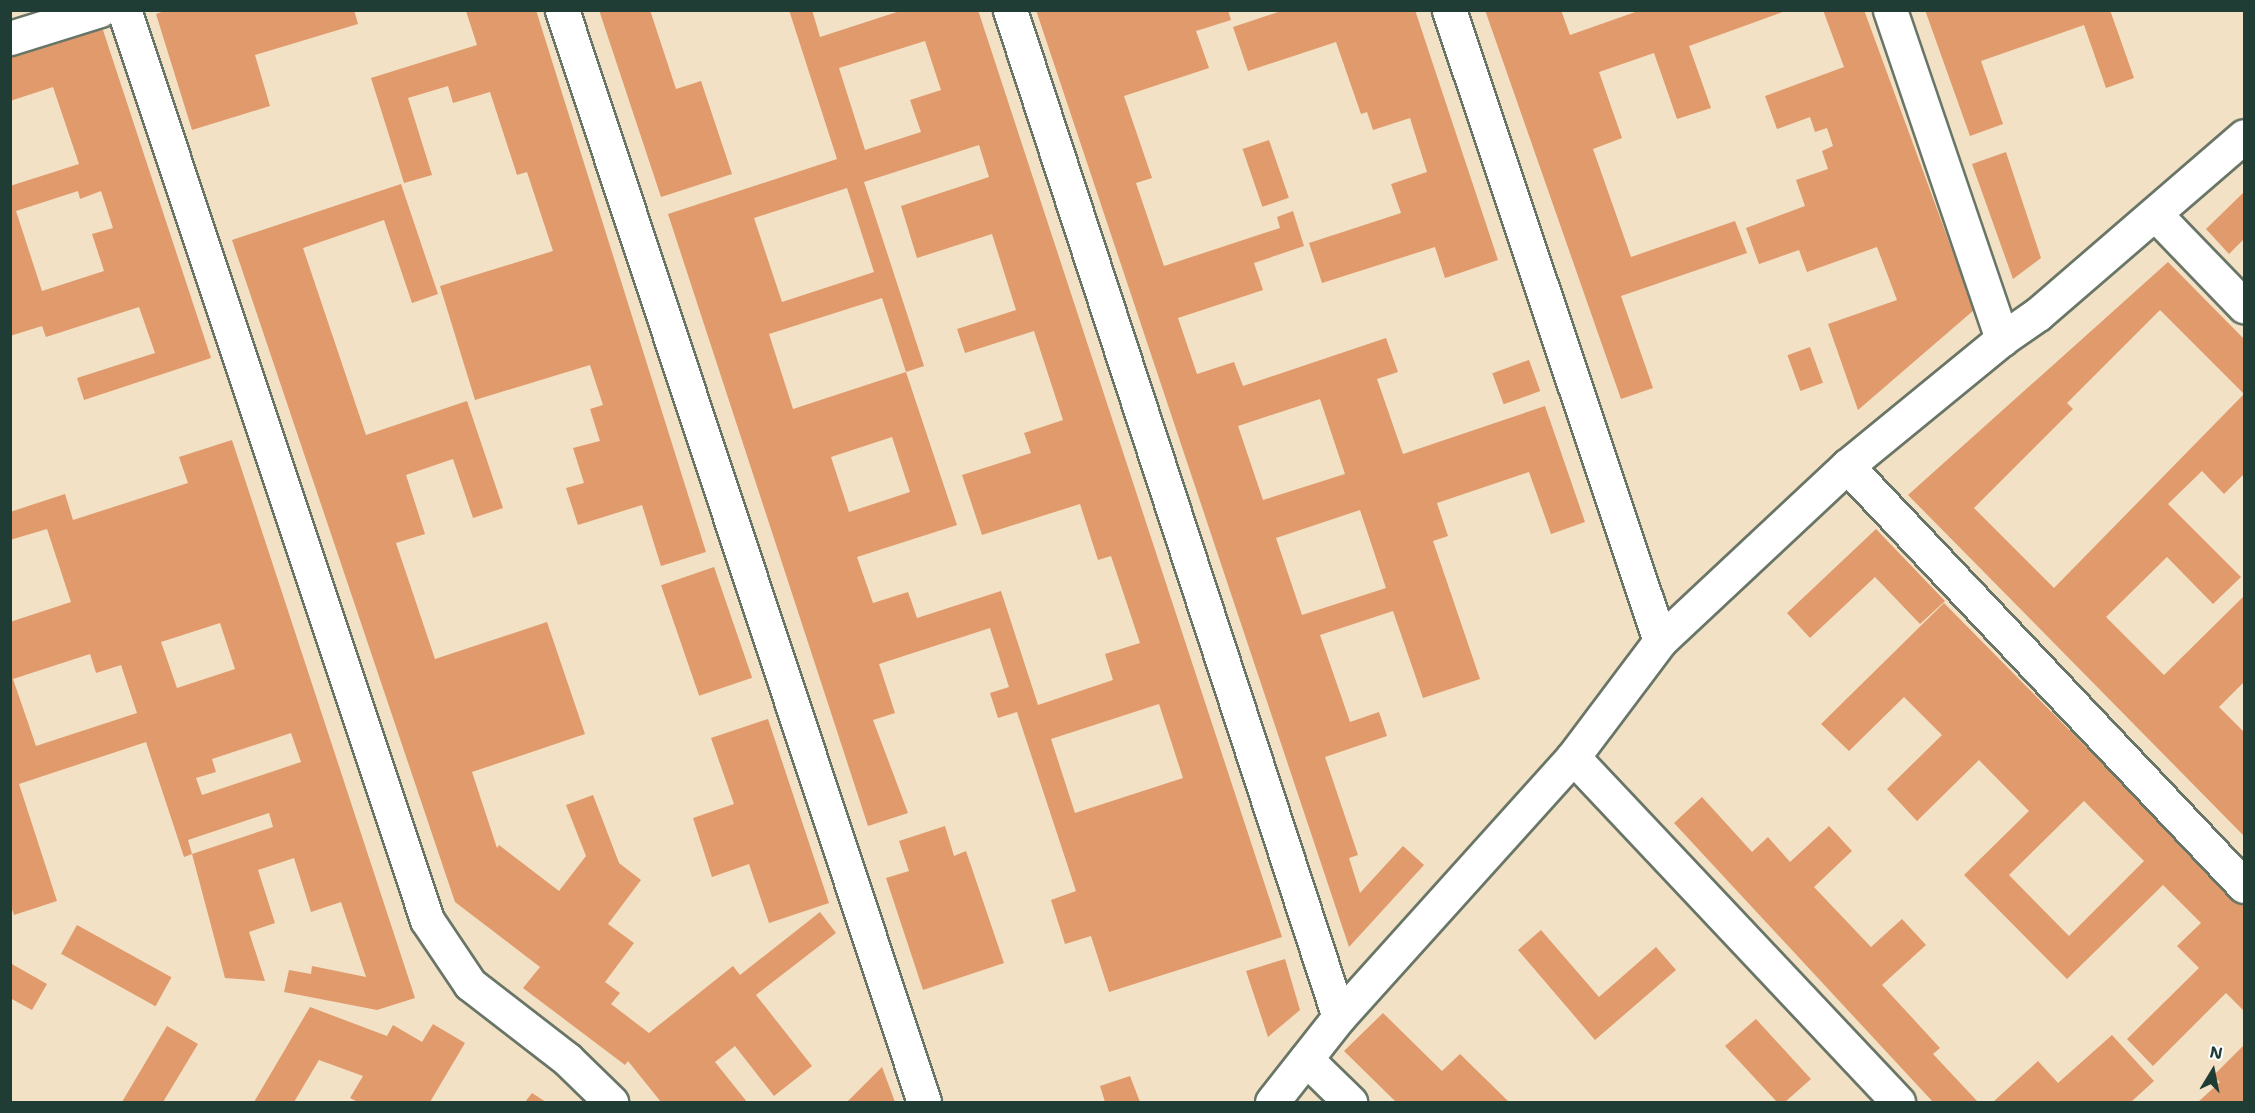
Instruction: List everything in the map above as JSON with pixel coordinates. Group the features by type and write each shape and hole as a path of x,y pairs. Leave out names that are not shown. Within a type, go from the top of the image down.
{"street":[{"path":"10,38 100,10"},
{"path":"124,10 427,920 470,984 567,1059 611,1102"},
{"path":"562,10 924,1102"},
{"path":"1010,10 1339,1017"},
{"path":"1449,10 1660,641"},
{"path":"1890,10 2002,339"},
{"path":"1272,1102 1339,1017 1573,757 1660,641 1847,466 2002,339 2038,314 2156,215 2244,136"},
{"path":"2156,215 2244,306"},
{"path":"1847,466 2244,886"},
{"path":"1573,757 1898,1102"},
{"path":"1306,1059 1350,1102"}],"building":[{"path":"167,10 354,10 358,24 255,55 270,106 192,130 156,14"},
{"path":"536,10 706,552 661,566 642,505 578,525 566,488 584,483 573,448 600,441 590,409 603,405 590,365 475,400 440,286 553,251 527,172 517,175 490,92 453,103 448,86 408,98 432,175 404,183 371,78 477,45 466,11"},
{"path":"599,10 650,10 676,89 701,81 732,174 661,197"},
{"path":"789,10 812,10 820,37 903,10 978,10 1282,937 1109,992 1091,936 1065,944 1051,900 1076,891 1017,712 998,718 990,693 1009,687 990,628 879,664 895,713 873,720 908,813 868,826 668,214 837,159","holes":["925,41 941,90 910,100 921,132 865,150 839,68","979,145 989,177 901,206 917,258 992,234 1016,310 957,329 965,353 1034,331 1063,420 1024,433 1031,453 962,475 982,535 1080,504 1098,560 1111,556 1140,643 1105,654 1113,680 1038,705 1001,591 917,618 908,592 873,603 857,557 957,525 906,372 924,366 864,182","847,188 874,272 782,302 754,218","882,298 906,372 793,409 769,334","892,437 910,492 849,512 831,457","1159,704 1183,778 1075,813 1051,739"]},
{"path":"1036,10 1228,10 1231,20 1196,31 1209,68 1124,96 1152,178 1136,183 1164,266 1280,228 1277,217 1293,211 1304,246 1254,263 1263,290 1178,318 1197,374 1234,362 1243,386 1386,338 1398,372 1377,379 1403,454 1545,406 1585,522 1551,534 1529,472 1437,503 1448,536 1433,541 1480,679 1423,698 1393,611 1320,635 1350,722 1379,712 1387,736 1325,757 1358,855 1349,858 1360,893 1403,846 1424,865 1349,947","holes":["1320,399 1345,474 1263,500 1238,426","1360,510 1386,588 1302,615 1276,538"]},
{"path":"1284,10 1415,10 1498,260 1445,278 1435,247 1322,283 1309,243 1401,213 1391,184 1427,172 1410,118 1373,130 1367,112 1361,114 1336,42 1248,71 1233,27"},
{"path":"1485,10 1561,10 1570,35 1641,10 1788,10 1689,46 1711,108 1677,119 1654,53 1599,72 1622,138 1593,149 1631,257 1735,221 1747,253 1621,296 1653,388 1621,399"},
{"path":"1823,10 1864,10 1974,310 1858,410 1828,324 1897,300 1877,247 1807,272 1799,250 1759,264 1746,228 1805,206 1796,180 1828,169 1822,151 1833,146 1827,128 1815,132 1810,117 1777,129 1765,96 1844,67"},
{"path":"1925,10 2110,10 2134,78 2106,88 2084,25 1981,61 2003,124 1970,136"},
{"path":"102,27 211,358 84,400 77,378 155,353 139,307 46,337 42,326 10,336 10,186 79,164 53,87 10,101 10,56","holes":["78,191 80,199 101,191 113,228 92,234 104,271 42,291 16,211"]},
{"path":"1269,140 1289,198 1262,207 1243,149"},
{"path":"2006,152 2041,258 2013,279 1972,164"},
{"path":"401,184 438,294 412,303 384,220 303,248 366,435 467,401 503,508 473,518 453,459 406,475 425,534 396,543 435,659 547,622 585,734 472,772 497,848 499,845 559,891 586,856 566,805 593,795 619,863 641,880 608,924 634,943 605,982 620,993 611,1004 649,1033 733,966 740,975 820,912 836,933 756,995 812,1066 774,1096 735,1046 715,1062 747,1102 661,1102 628,1061 625,1065 523,988 540,967 455,902 232,240"},
{"path":"2244,192 2244,239 2229,254 2206,229"},
{"path":"2168,262 2244,339 2244,394 2244,474 2224,494 2202,471 2168,504 2241,577 2213,604 2167,557 2106,617 2164,675 2244,596 2244,682 2219,707 2244,732 2244,836 1908,495","holes":["2160,310 2244,394 2054,588 1974,508 2073,409 2067,403"]},
{"path":"1810,347 1823,383 1800,391 1787,355"},
{"path":"1529,360 1540,391 1504,404 1492,373"},
{"path":"232,440 415,998 377,1010 284,992 289,970 311,974 312,966 366,977 341,902 311,912 294,858 258,870 275,923 249,932 265,981 225,978 192,854 184,857 146,742 19,784 57,901 14,915 10,903 10,622 71,602 47,529 10,540 10,512 65,494 73,520 188,483 179,457","holes":["220,623 235,669 177,688 161,642","90,654 96,673 121,665 137,713 36,746 13,679","291,733 301,762 202,795 196,778 216,772 212,759","269,813 273,827 192,854 188,840"]},
{"path":"1876,529 1945,601 1920,624 1875,577 1810,638 1787,613"},
{"path":"714,567 752,678 699,696 661,585"},
{"path":"1944,603 2244,907 2244,1011 2226,993 2153,1066 2127,1039 2199,968 2177,946 2201,923 2163,885 2067,979 1964,875 2029,811 1979,760 1917,821 1887,789 1942,735 1904,697 1849,751 1821,724","holes":["2084,801 2144,861 2069,936 2009,875"]},
{"path":"768,719 829,903 769,923 749,864 712,877 693,818 734,804 711,738"},
{"path":"1702,797 1752,852 1768,837 1790,862 1829,826 1852,851 1814,887 1871,947 1902,919 1926,945 1882,985 1940,1048 1933,1054 1978,1102 1933,1102 1674,823"},
{"path":"945,826 954,856 966,851 1004,963 923,990 886,878 909,871 899,841"},
{"path":"77,925 171,977 155,1006 61,954"},
{"path":"1541,930 1599,997 1656,947 1676,970 1595,1040 1518,950"},
{"path":"1285,959 1300,1010 1268,1037 1246,971"},
{"path":"10,963 47,984 32,1010 10,998"},
{"path":"310,1007 387,1036 393,1025 422,1042 433,1024 465,1043 430,1102 358,1102 350,1098 363,1076 319,1060 294,1102 254,1102"},
{"path":"1383,1013 1442,1071 1460,1054 1509,1102 1396,1102 1344,1051"},
{"path":"1756,1019 1811,1079 1785,1102 1777,1102 1725,1046"},
{"path":"167,1026 198,1044 163,1102 122,1102"},
{"path":"2112,1035 2154,1081 2131,1102 1993,1102 2038,1061 2058,1083"},
{"path":"2244,1045 2244,1102 2198,1102 2220,1082 2213,1076"},
{"path":"882,1067 895,1102 847,1102"},
{"path":"1130,1076 1140,1102 1105,1102 1100,1086"},
{"path":"532,1093 546,1102 525,1102"}]}
